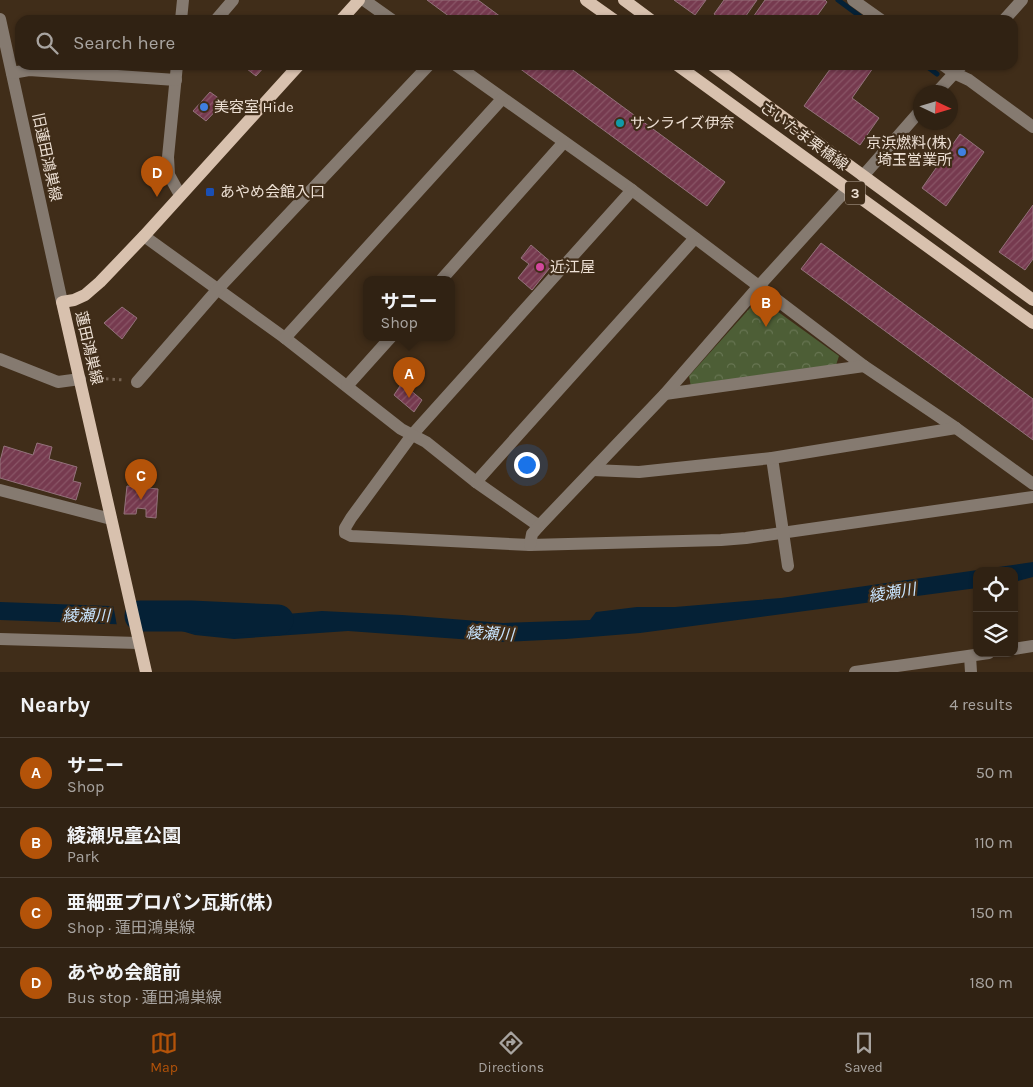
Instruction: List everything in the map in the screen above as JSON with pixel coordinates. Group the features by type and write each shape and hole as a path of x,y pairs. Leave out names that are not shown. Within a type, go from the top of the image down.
{"main road":[{"path":"345,15 359,0"},
{"path":"586,0 607,15"},
{"path":"624,0 644,15"},
{"name":"蓮田鴻巣線","path":"146,672 137,640 62,302 85,294 100,282 294,70"},
{"name":"さいたま栗橋線","path":"684,70 1033,324"},
{"name":"さいたま栗橋線","path":"719,70 1033,300"}],"street":[{"path":"182,15 183,0"},
{"path":"220,15 234,0"},
{"path":"364,0 385,15"},
{"path":"1008,15 1022,0"},
{"path":"856,1 874,15"},
{"name":"旧蓮田鴻巣線","path":"0,19 62,302"},
{"path":"12,73 29,70 176,80"},
{"path":"177,70 168,157 169,175 180,195"},
{"path":"137,382 217,290 424,70"},
{"path":"463,70 632,190 864,366 956,428 1033,484"},
{"path":"943,85 957,70"},
{"path":"959,70 969,80 1033,127"},
{"path":"285,338 502,98"},
{"path":"863,176 913,119"},
{"path":"445,276 564,142"},
{"path":"530,544 532,534 539,526 665,394 848,188"},
{"path":"632,190 412,435 351,518 345,528 345,533 351,536 530,544 721,540 783,533 1033,497"},
{"path":"144,236 285,338 401,429 426,442 476,482 539,526"},
{"path":"476,482 695,238"},
{"path":"347,386 387,341"},
{"path":"0,359 58,382 80,379"},
{"path":"665,394 864,366"},
{"path":"593,470 639,472 772,458 956,428"},
{"path":"772,458 788,566"},
{"path":"0,490 111,519"},
{"path":"0,639 137,640"},
{"path":"1018,648 1033,646"},
{"path":"970,656 971,672"},
{"path":"855,672 973,656"}],"path":[{"path":"80,379 98,377 137,382"}],"green space":[{"path":"759,298 839,356 836,365 691,387 689,376"}],"water":[{"path":"1033,562 1033,577 1018,581 1018,567 998,567"},
{"path":"973,571 973,589 640,633 566,639 501,642 348,631 234,639 195,635 165,626 0,620 0,602 109,606 216,620 322,611 503,623 590,620 596,612 637,607 675,607 781,598"}],"pier":[{"path":"113,604 146,608 151,628 117,626"}],"building":[{"path":"427,0 478,0 498,15 447,15"},
{"path":"674,0 706,0 695,15"},
{"path":"724,0 757,0 746,15 714,14"},
{"path":"765,0 825,0 827,2 818,15 754,15"},
{"path":"248,70 261,70 256,76"},
{"name":"サンライズ伊奈","path":"522,70 573,70 725,182 707,206"},
{"path":"829,70 872,70 852,98 879,118 860,145 804,106"},
{"path":"210,92 224,102 206,121 193,111"},
{"path":"960,134 984,152 946,206 922,188"},
{"path":"1033,205 1033,259 1025,270 999,252"},
{"path":"821,243 1033,399 1033,440 801,269"},
{"path":"531,245 553,264 532,290 518,278 529,264 521,258"},
{"path":"122,307 137,318 122,339 104,323"},
{"path":"402,383 422,400 414,412 394,395"},
{"path":"37,443 52,447 49,459 77,467 73,481 81,483 76,500 0,478 0,461 4,446 33,455"},
{"path":"127,486 158,489 156,518 146,517 146,509 137,508 136,514 124,514"}],"waterway":[{"path":"838,0 858,15"},
{"path":"932,70 937,74"},
{"name":"綾瀬川","path":"140,616 278,620"}],"place":[{"name":"美容室 Hide","path":"204,107"},
{"name":"サンライズ伊奈","path":"620,123"},
{"name":"京浜燃料(株) 埼玉営業所","path":"962,152"},
{"name":"あやめ会館入口","path":"210,192"},
{"name":"あやめ会館前","path":"157,197"},
{"name":"近江屋","path":"540,267"},
{"name":"綾瀬児童公園","path":"766,327"},
{"name":"サニー","path":"409,398"},
{"name":"亜細亜プロパン瓦斯(株)","path":"141,500"}]}
